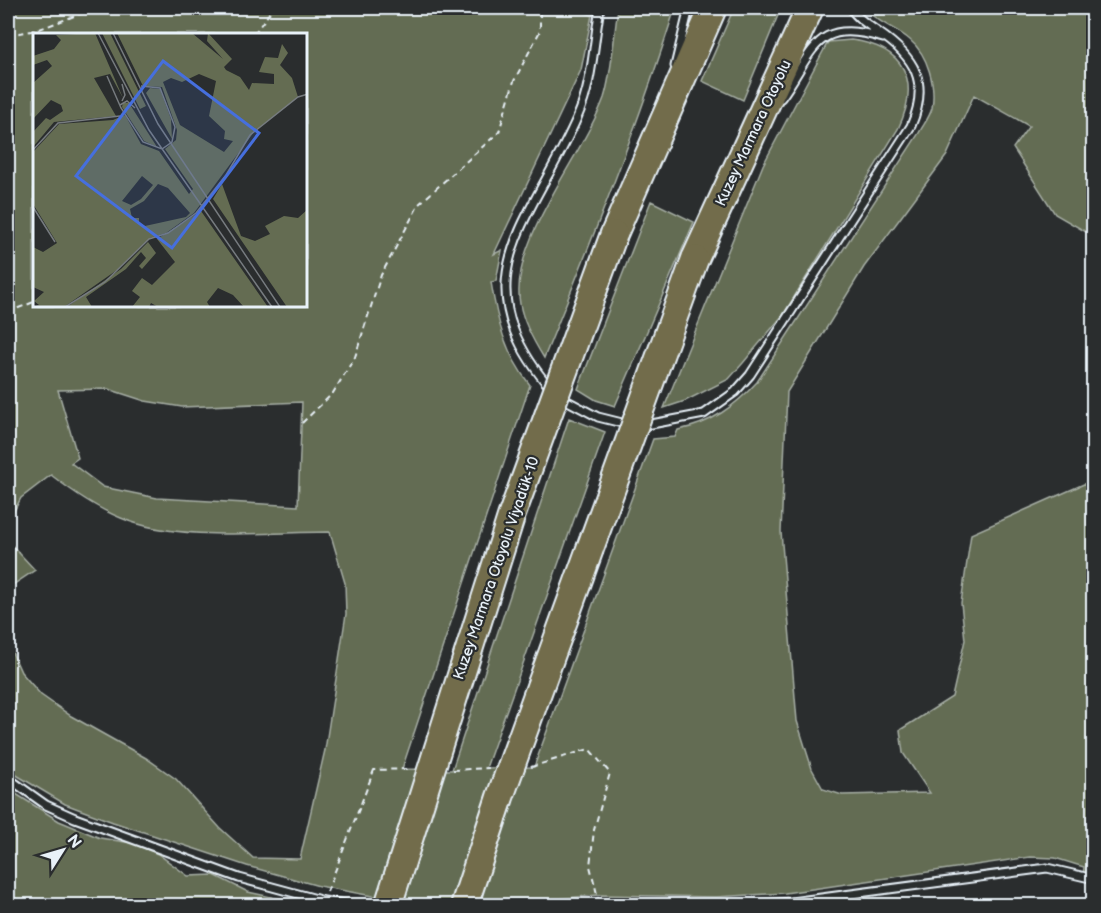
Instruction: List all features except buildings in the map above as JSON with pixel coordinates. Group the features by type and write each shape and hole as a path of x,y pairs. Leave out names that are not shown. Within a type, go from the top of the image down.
{"highway":[{"path":"665,112 713,8"},
{"name":"Kuzey Marmara Otoyolu","path":"464,906 520,741 695,259 810,8"},
{"name":"Kuzey Marmara Otoyolu Viyadük-10","path":"388,906 511,517 614,234 665,112"}],"lane":[{"path":"600,8 588,91 577,120 519,228 510,250 506,281 507,305 515,335 540,376 556,395 598,417 618,424 646,427 704,414 735,392 750,375 911,126 919,109 920,81 901,47 866,23 851,8"},
{"path":"665,112 689,8"},
{"path":"749,141 794,81 812,47 820,40 833,34 854,32 892,41"},
{"path":"8,778 46,805 75,818 163,848 239,878 324,901 362,906"},
{"path":"740,906 791,902 1047,868 1094,879"}],"path":[{"path":"8,35 37,30 96,8"},
{"path":"255,33 273,8"},
{"path":"302,423 333,393 355,357 381,275 419,204 499,132 514,81 540,31 540,8"},
{"path":"8,312 33,302"}],"green space":[{"path":"8,8 573,8 592,15 581,70 494,254 502,250 496,281 491,282 499,323 514,361 530,385 402,769 452,770 569,418 605,432 486,768 534,767 653,439 675,437 678,430 712,419 740,399 757,382 928,118 932,108 933,90 932,80 922,54 910,40 875,18 864,8 1093,8 1093,236 1055,214 1013,148 1029,126 974,95 947,155 864,267 787,392 781,532 797,721 812,769 823,789 842,795 930,793 903,753 900,730 952,697 965,640 961,603 971,534 1093,480 1093,879 1083,877 1084,867 1055,858 1030,857 785,893 716,897 598,895 499,905 399,901 319,886 247,866 113,822 65,804 8,770 8,643 21,672 41,695 71,716 146,758 176,779 220,828 253,858 300,859 325,750 346,614 345,583 330,532 195,533 144,525 121,518 103,509 51,475 21,498 8,522","holes":["108,389 145,401 182,407 302,402 298,506 157,498 103,487 71,463 78,458 58,390"]},
{"path":"618,8 675,8 630,140 544,358 524,318 520,304 520,279 536,226 594,121 604,98 611,66"},
{"path":"734,8 781,8 743,100 702,81"},
{"path":"851,40 884,50 896,59 903,69 908,96 898,129 783,315 743,363 729,379 685,401 664,408 763,165 828,42"},
{"path":"651,201 694,222 615,406 596,400 578,389"},
{"path":"8,541 35,570 8,588"},
{"path":"8,789 59,821 100,838 132,843 158,854 188,876 214,875 248,892 280,899 288,905 8,905"}]}
